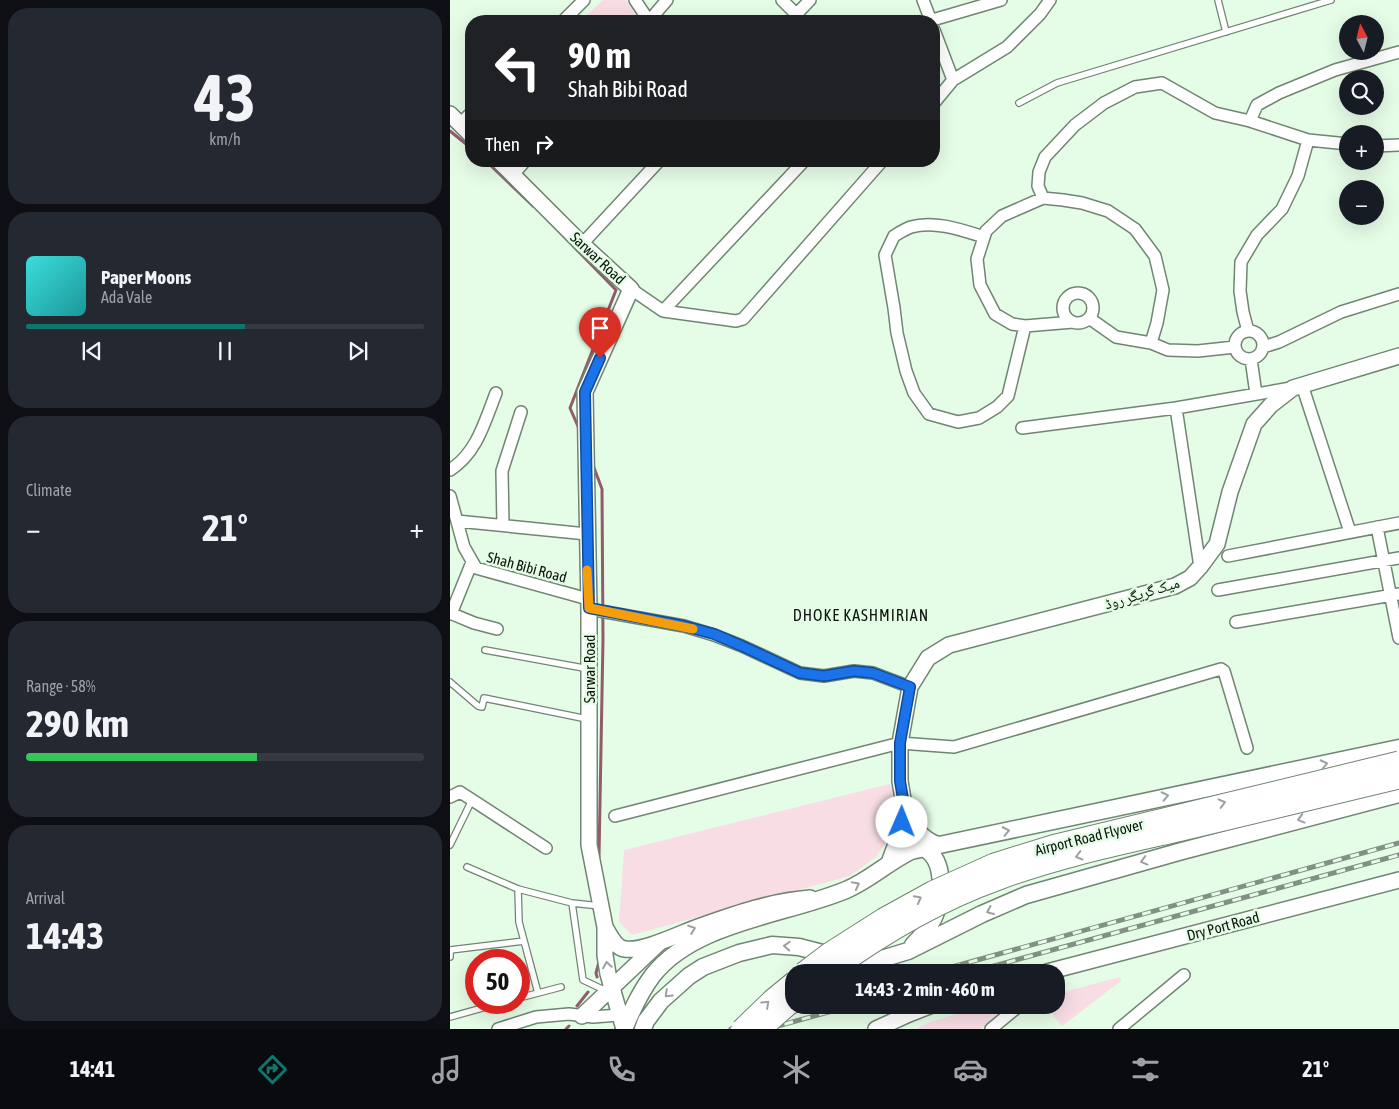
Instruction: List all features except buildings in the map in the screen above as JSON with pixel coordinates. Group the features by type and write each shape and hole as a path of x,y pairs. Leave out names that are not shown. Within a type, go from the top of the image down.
{"main road":[{"path":"622,1024 654,974 665,963 688,947 711,934 738,923 832,895 868,879 911,851 1399,748"},
{"name":"Airport Road Flyover","path":"814,964 883,918 932,891 994,863 1052,845 1399,761"},
{"name":"Airport Road Flyover","path":"842,964 860,951 918,918 966,893 999,880 1051,863 1134,842 1399,779"},
{"path":"642,1029 661,1001 675,987 703,967 739,953 772,945 799,947 863,961 885,958 908,951 982,914 1026,895 1182,851 1399,794"},
{"name":"میک گریگر روڈ","path":"905,811 931,847 927,850 935,859 940,870 938,901 933,920 908,951"},
{"name":"میک گریگر روڈ","path":"889,864 898,840 905,811"},
{"path":"688,947 703,967"},
{"path":"741,1029 785,988"},
{"path":"762,1029 785,1009"}],"street":[{"path":"569,15 584,0"},
{"path":"635,0 645,15"},
{"path":"654,15 668,0"},
{"path":"782,0 791,15"},
{"path":"796,15 810,0"},
{"path":"923,0 928,15"},
{"path":"940,20 1001,0"},
{"path":"940,96 953,80 1006,47 1040,14 1050,0"},
{"path":"940,46 953,80"},
{"path":"1250,121 1257,105 1279,93 1335,70 1399,52"},
{"path":"1044,198 1038,186 1039,172 1045,158 1075,125 1104,103 1135,87 1162,83 1215,113 1250,121 1308,140 1339,143"},
{"path":"455,119 465,128"},
{"path":"1248,331 1242,312 1240,262 1257,236 1282,209 1298,176 1308,140"},
{"path":"1384,146 1399,145"},
{"name":"Sarwar Road","path":"505,167 582,244 631,288 585,392 589,669 589,845 590,858 602,907 605,927 605,955 611,989 622,1024"},
{"path":"513,175 520,167"},
{"path":"582,244 654,167"},
{"path":"663,311 794,167"},
{"path":"631,288 663,311 736,321 744,319 877,167"},
{"path":"1073,322 1065,316 1063,306 1067,298 1076,294 1086,296 1093,309 1089,318 1082,322 1025,326 1012,324 994,314 980,285 977,259 986,231 1002,216 1044,198 1082,203 1108,211 1135,229 1155,256 1163,290 1151,343"},
{"path":"984,236 935,225 912,227 894,236 885,255 897,333 906,371 914,393 929,414 958,422 979,418 997,407 1008,396 1025,326"},
{"path":"1263,346 1279,342 1341,312 1399,294"},
{"path":"1089,318 1116,337 1151,343 1168,350 1198,351 1235,347"},
{"path":"1248,331 1257,334 1263,342 1259,355 1251,359 1239,355 1235,347 1235,343 1240,335 1248,331"},
{"name":"میک گریگر روڈ","path":"905,811 900,781 900,743 910,687 928,658 949,645 1175,586 1190,578 1217,544 1230,492 1254,424 1271,405 1297,386 1399,356"},
{"path":"1251,359 1256,394"},
{"path":"1022,428 1176,408 1297,386 1350,532"},
{"path":"450,470 462,463 477,442 496,393"},
{"path":"1176,408 1200,567"},
{"path":"503,525 502,471 520,412"},
{"name":"Shah Bibi Road","path":"450,496 455,525 464,547 476,568 588,604 714,634 800,673 824,676 854,671 873,673 910,687"},
{"path":"1228,556 1399,523"},
{"path":"455,525 503,525 587,534"},
{"path":"1377,527 1384,561 1395,594 1399,638"},
{"path":"1218,590 1399,558"},
{"path":"472,562 451,614 497,629"},
{"path":"1236,622 1395,594"},
{"path":"615,816 900,743 954,747 1221,669 1224,671 1247,748"},
{"path":"450,797 460,792 546,848"},
{"name":"Dry Port Road","path":"1065,967 1399,880"},
{"path":"605,927 614,942 624,949 640,947 758,906 780,901 832,895"},
{"path":"582,1016 662,940"},
{"path":"1119,1029 1184,975"},
{"path":"498,1029 536,1017 569,1014 622,1024"},
{"path":"876,1029 909,1014"},
{"path":"991,1029 1009,1014"}],"lane":[{"path":"1218,0 1226,32"},
{"path":"1019,103 1057,83 1331,0"},
{"path":"485,650 589,669"},
{"path":"450,682 478,706 482,707 484,698 589,720"},
{"path":"450,845 472,800"},
{"path":"467,867 518,889 572,903 602,907"},
{"path":"518,889 519,922 538,993"},
{"path":"572,903 583,980 602,989 611,989"},
{"path":"450,957 450,950 524,941"},
{"path":"530,995 561,987"},
{"path":"450,1017 465,1013"}],"shaded area":[{"path":"603,0 626,0 635,15 587,15"},
{"path":"890,784 895,794 893,832 876,857 850,876 632,935 619,922 624,850"},
{"path":"1120,977 1121,981 1062,1026 1052,1014 1065,1014 1065,992"},
{"path":"956,1014 998,1014 980,1029 916,1029 930,1022"}],"waterway":[{"path":"450,131 465,143"},
{"path":"492,167 533,206"},
{"path":"543,215 616,290 570,408 580,431"},
{"path":"593,465 602,489 603,639 599,857"},
{"path":"597,977 596,973 599,962"},
{"path":"577,1006 588,992"},
{"path":"566,1029 569,1026"}],"railway":[{"path":"963,964 1399,843"},
{"path":"1001,964 1399,855"},
{"path":"731,1029 785,1014"},
{"path":"767,1029 821,1014"}],"slow traffic":[{"path":"587,570 589,608 693,629"}],"district":[{"name":"DHOKE KASHMIRIAN","path":"861,615"}],"route":[{"path":"600,358 585,392 589,608 684,626 714,634 800,673 824,676 854,671 873,673 910,687 900,743 900,781 905,811 902,822"}]}
